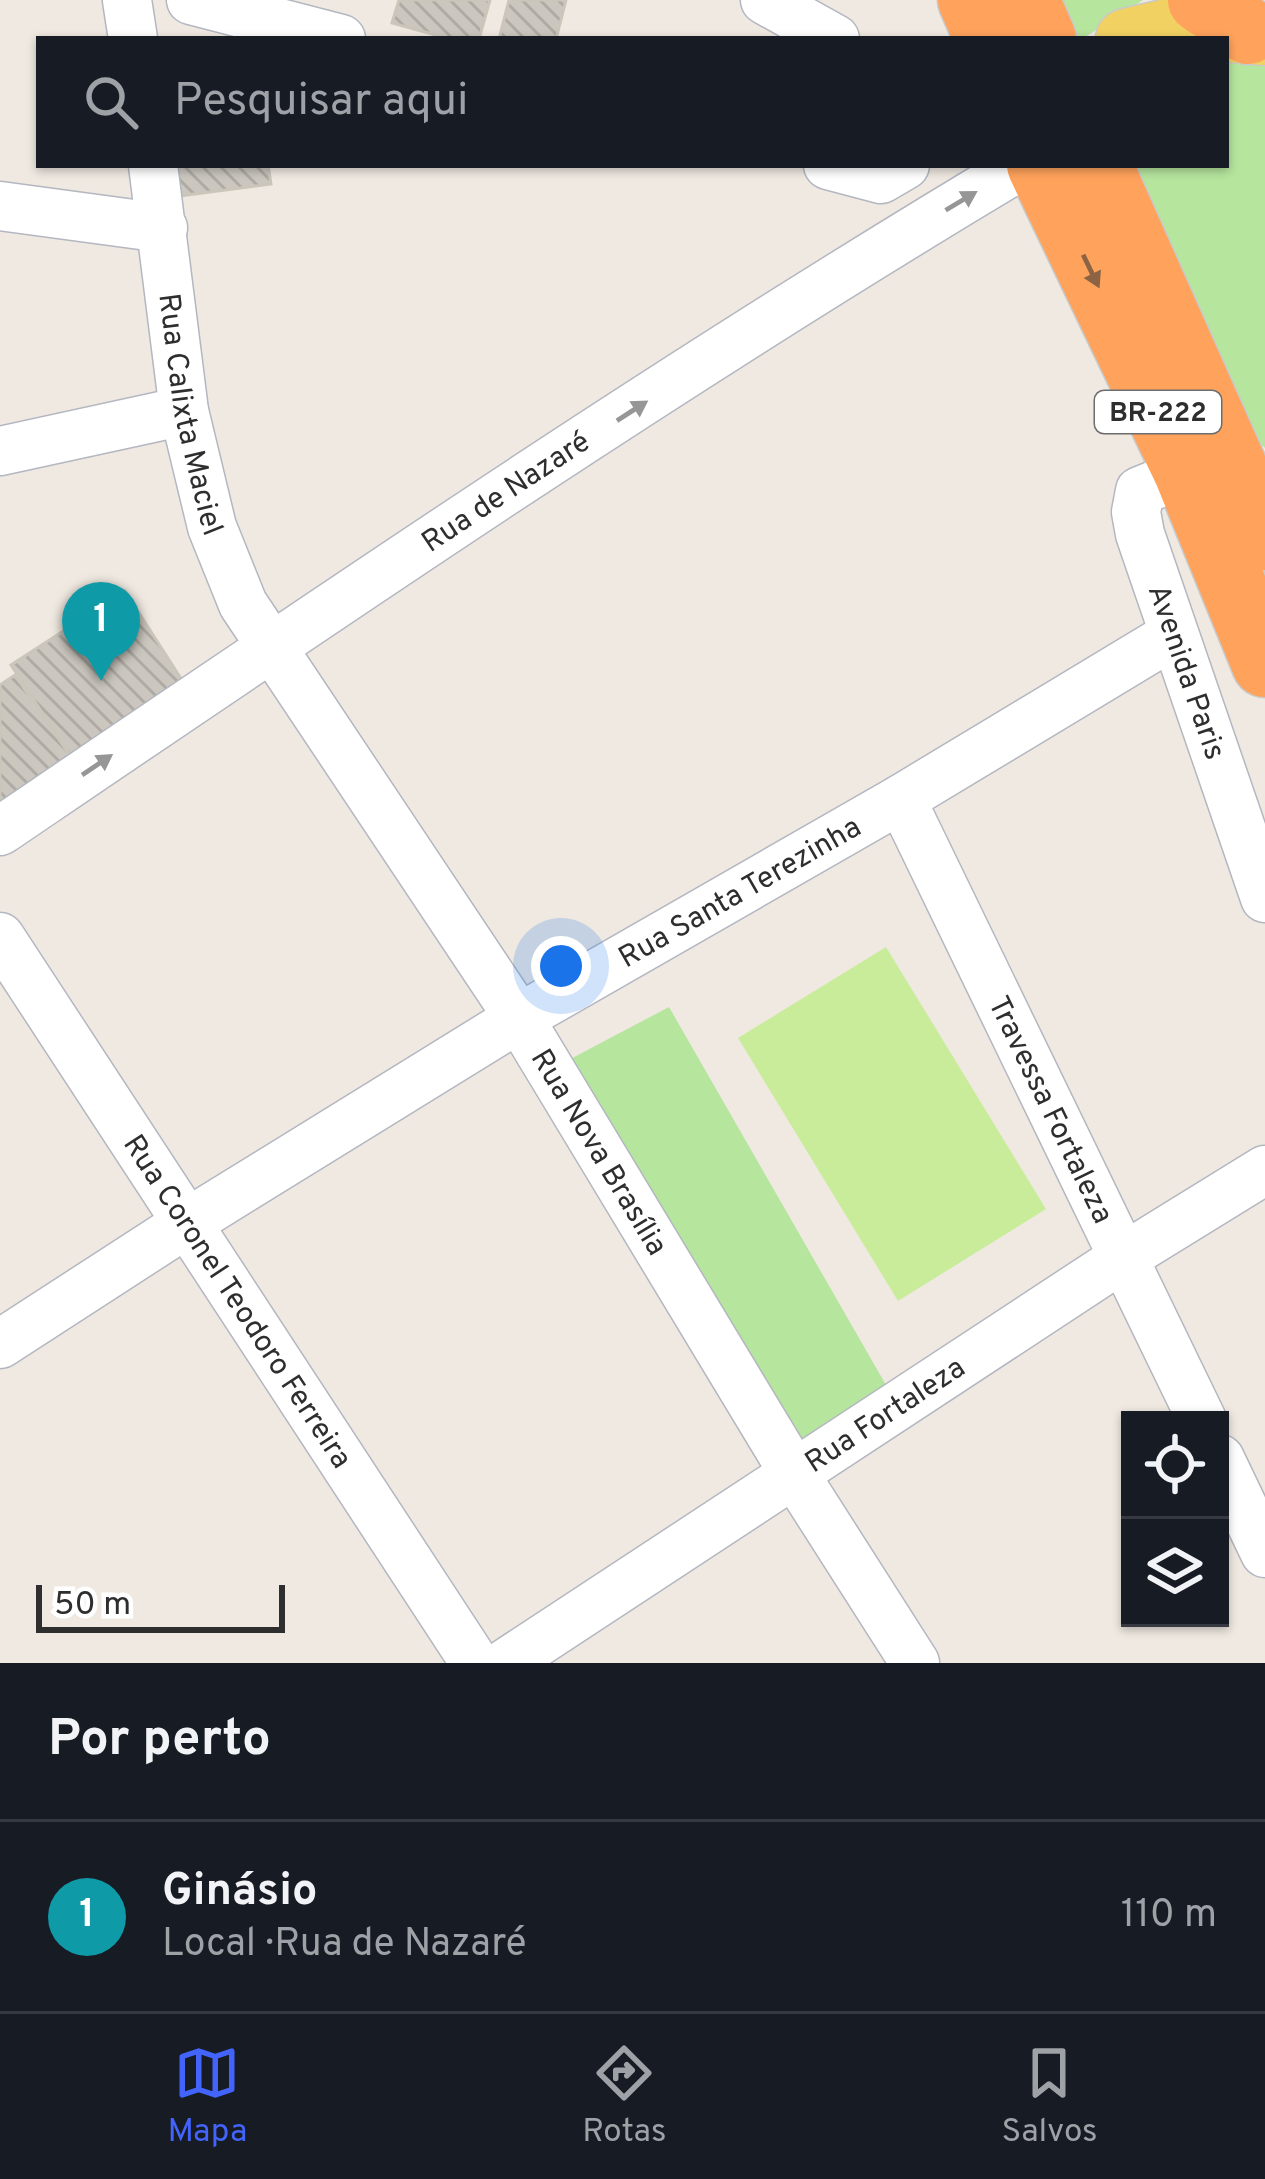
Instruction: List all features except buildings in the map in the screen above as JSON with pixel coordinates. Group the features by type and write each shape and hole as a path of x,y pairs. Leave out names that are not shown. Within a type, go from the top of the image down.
{"highway":[{"path":"971,0 987,36"},
{"path":"1026,0 1042,36"},
{"name":"BR-222","path":"1042,168 1265,536"},
{"name":"BR-222","path":"1100,168 1230,472 1265,664"}],"main road":[{"path":"1139,36 1248,20"}],"street":[{"path":"128,0 134,36"},
{"path":"191,0 329,36"},
{"path":"765,0 830,36"},
{"name":"Rua Calixta Maciel","path":"153,168 184,411 218,544 243,604 273,646"},
{"path":"856,168 893,172 911,231"},
{"name":"Rua de Nazaré","path":"0,831 273,646 911,231 1017,168"},
{"path":"0,206 163,228"},
{"path":"0,451 184,411"},
{"name":"Avenida Paris","path":"1230,472 1144,486 1136,501 1140,534 1265,898"},
{"name":"Rua Santa Terezinha","path":"0,1344 519,1018 901,799 1173,635"},
{"name":"Rua Nova Brasília","path":"273,646 519,1018 915,1663"},
{"name":"Travessa Fortaleza","path":"901,799 1198,1411"},
{"name":"Rua Coronel Teodoro Ferreira","path":"0,937 187,1223 460,1657"},
{"name":"Rua Fortaleza","path":"506,1663 1124,1257 1265,1170"},
{"path":"1229,1478 1265,1553"}],"green space":[{"path":"1043,0 1143,0 1087,36 1056,36"},
{"path":"1229,51 1265,61 1265,448 1226,413 1113,168 1229,168"},
{"path":"886,947 1046,1209 898,1301 738,1038"},
{"path":"669,1007 886,1385 797,1444 561,1064"}],"place":[{"name":"Ginásio","path":"101,681"}]}
